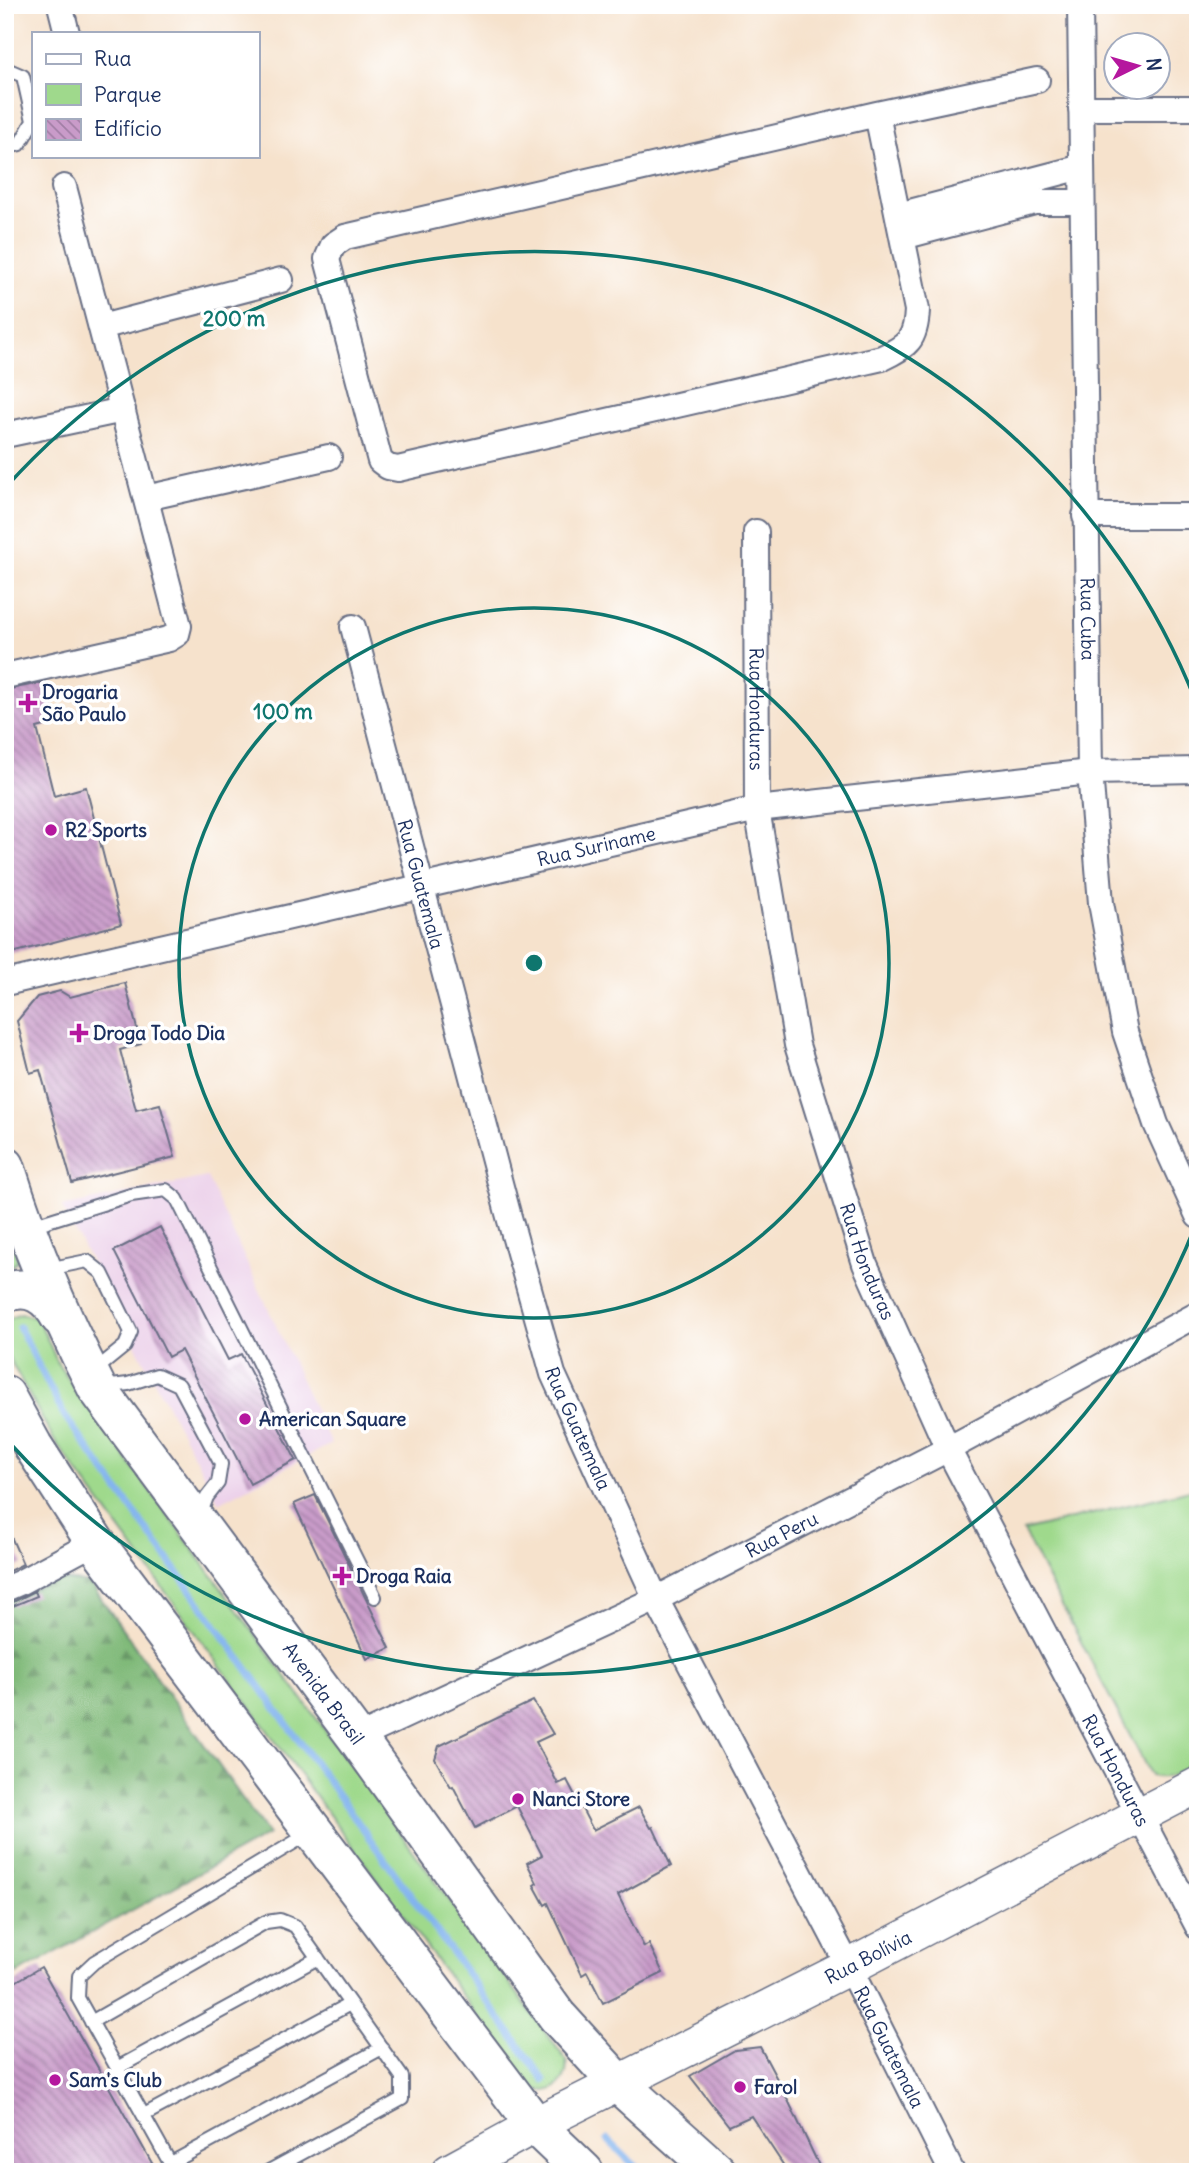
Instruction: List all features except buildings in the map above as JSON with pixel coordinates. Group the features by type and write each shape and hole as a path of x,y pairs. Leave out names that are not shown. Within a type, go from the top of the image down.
{"main road":[{"name":"Avenida Brasil","path":"5,1166 25,1228 64,1325 94,1381 357,1738 557,2016 619,2084 717,2172"},
{"path":"5,1293 22,1289 34,1291 52,1303 64,1325"},
{"path":"5,1395 33,1446 95,1542 535,2125 584,2172"},
{"name":"Rua Bolívia","path":"449,2172 535,2125 849,1967 1198,1785"}],"street":[{"path":"60,5 67,32"},
{"name":"Rua Cuba","path":"1080,5 1090,772 1101,902 1125,1032 1156,1124 1198,1216"},
{"path":"877,114 917,310 916,328 909,342 898,351 882,358 398,469 387,467 380,461 327,259 332,245 345,237 877,114 1037,80"},
{"path":"1081,108 1198,108"},
{"path":"900,226 1082,167"},
{"path":"5,676 169,639 177,634 179,626 64,187"},
{"path":"900,226 1035,202 1082,202"},
{"path":"102,327 281,280"},
{"path":"5,435 123,410"},
{"path":"146,498 328,457"},
{"path":"1086,516 1198,516"},
{"name":"Rua Honduras","path":"756,532 757,809 797,1045 865,1264 948,1449 1198,1927"},
{"name":"Rua Guatemala","path":"353,627 553,1374 656,1599 849,1967 952,2172"},
{"name":"Rua Suriname","path":"5,983 757,809 1090,772 1198,770"},
{"name":"Rua Peru","path":"357,1738 656,1599 948,1449 1198,1314"},
{"path":"5,1589 95,1542"}],"lane":[{"path":"5,71 23,76 32,116"},
{"path":"5,148 20,145 32,123"},
{"path":"25,1228 131,1195 166,1190 177,1199 374,1597"},
{"path":"42,1270 87,1261 102,1273 131,1332 125,1346 94,1381"},
{"path":"94,1381 128,1384 157,1375 179,1385 221,1464 218,1483 207,1497 197,1523"},
{"path":"313,1831 94,1962 79,1976 78,1998 173,2168 382,2048"},
{"path":"91,2022 265,1922 280,1920 295,1926 402,2077 404,2085 402,2099 267,2172"},
{"path":"117,2068 318,1958"},
{"path":"144,2115 350,2004"}],"shaded area":[{"path":"207,1177 331,1444 219,1503 62,1207"}],"green space":[{"path":"5,1226 18,1260 5,1273"},
{"path":"21,1314 38,1318 59,1366 566,2060 565,2075 557,2086 545,2091 530,2088 54,1440 5,1351 5,1323"},
{"path":"1198,1488 1198,1763 1175,1774 1151,1776 1023,1531"},
{"path":"58,1579 90,1583 268,1835 17,1974 5,1951 5,1600"}],"waterway":[{"path":"19,1327 64,1415 544,2080"},
{"path":"608,2140 641,2172"}],"place":[{"name":"Drogaria São Paulo","path":"28,703"},
{"name":"R2 Sports","path":"51,830"},
{"name":"Droga Todo Dia","path":"79,1033"},
{"name":"American Square","path":"245,1419"},
{"name":"Droga Raia","path":"342,1576"},
{"name":"Nanci Store","path":"518,1799"},
{"name":"Sam's Club","path":"55,2080"},
{"name":"Farol","path":"740,2087"}]}
